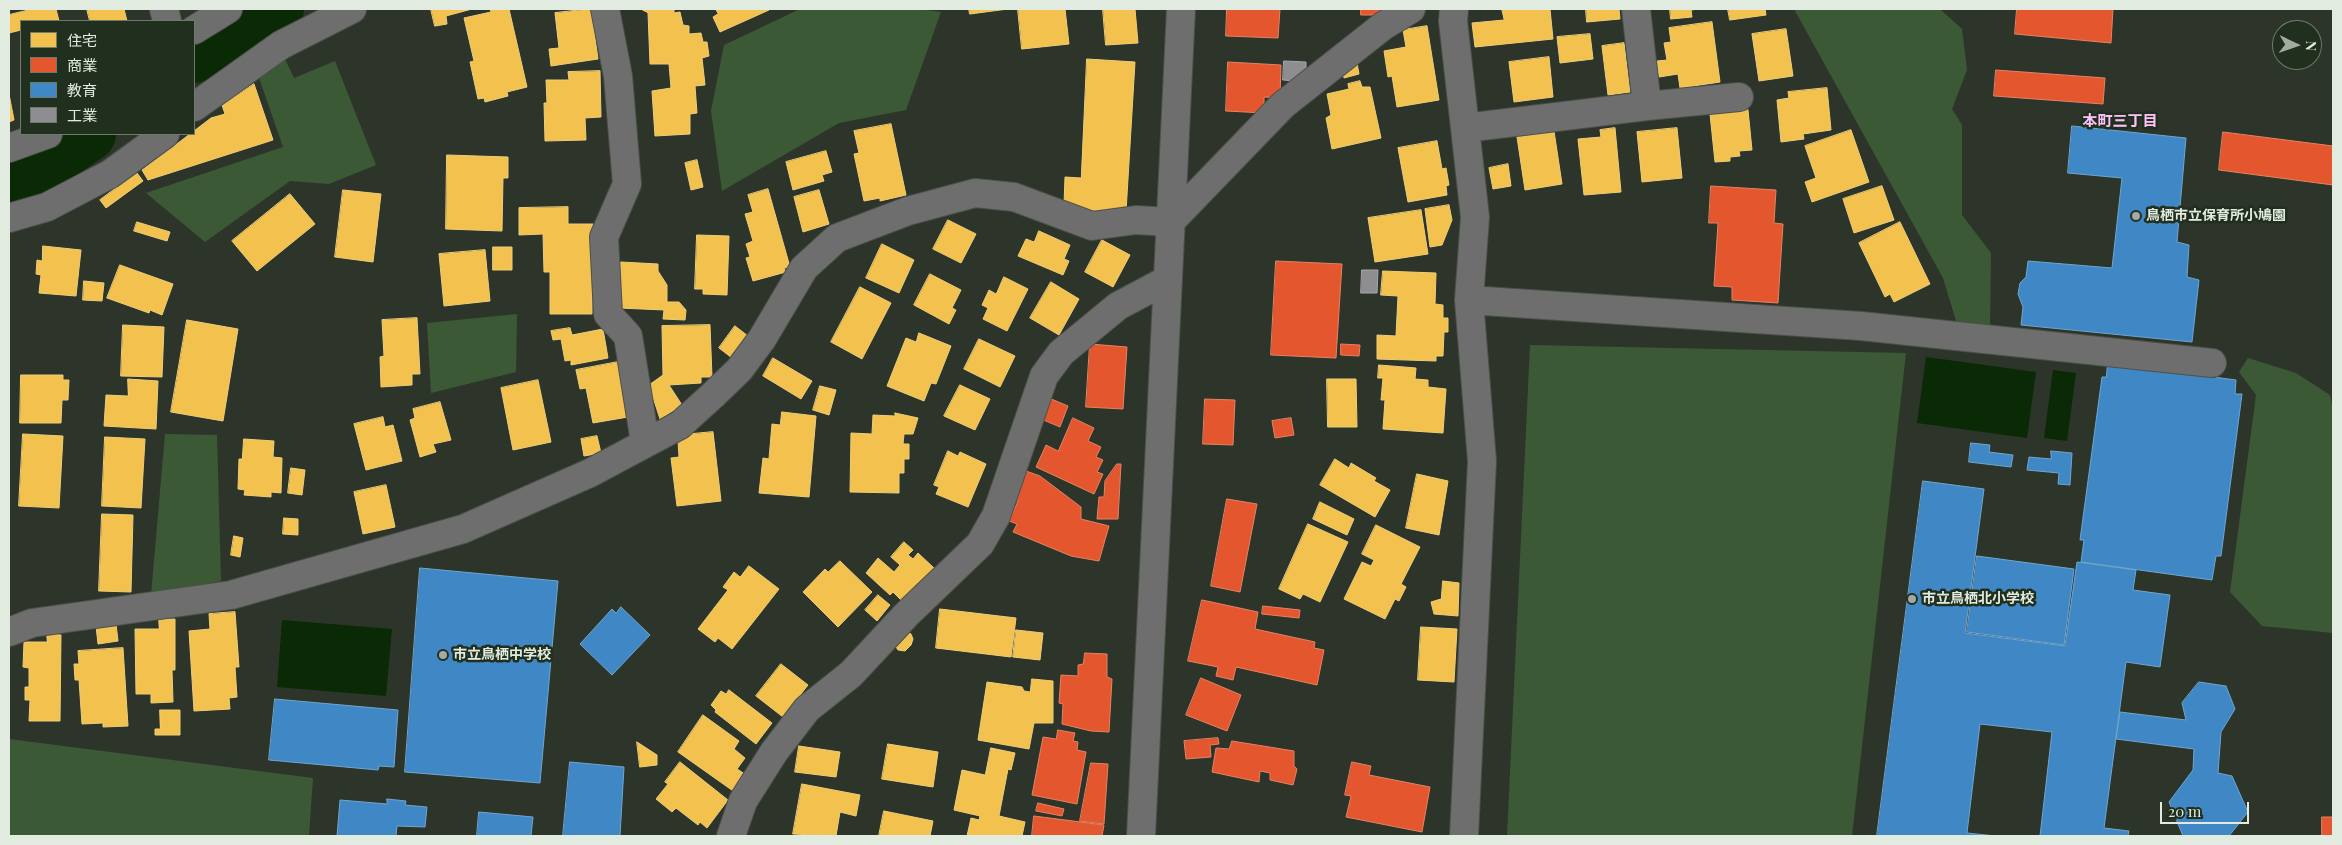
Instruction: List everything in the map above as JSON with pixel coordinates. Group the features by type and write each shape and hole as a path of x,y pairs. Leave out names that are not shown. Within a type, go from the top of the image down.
{"street":[{"path":"195,29 228,9"},
{"path":"195,106 281,45 352,9"},
{"path":"605,9 618,76 627,184 604,237 608,314 628,336 645,442"},
{"path":"1140,836 1181,9"},
{"path":"9,632 32,623 231,596 454,532 590,473 680,425 739,370 762,339 804,268 837,238 908,211 975,192 1014,197 1092,226 1136,220 1170,222 1283,105 1383,26 1412,9"},
{"path":"1454,9 1453,21 1475,217 1469,300 1482,461 1464,836"},
{"path":"1636,9 1647,106"},
{"path":"1465,128 1739,97"},
{"path":"9,148 45,135"},
{"path":"9,218 47,207 110,174 164,135"},
{"path":"731,836 743,800 774,752 807,708 851,674 906,615 980,544 996,516 1044,376 1061,353 1118,306 1167,280"},
{"path":"1469,300 1861,326 2212,363"}],"shaded area":[{"path":"800,9 919,9 941,12 906,110 839,123 722,191 711,111 724,45"},
{"path":"1794,9 1940,9 1962,29 1967,70 1952,109 1962,125 1962,215 1991,253 1990,328 1957,324 1943,278"},
{"path":"283,55 294,78 335,61 376,165 329,184 290,181 205,242 146,193 283,147 257,72"},
{"path":"517,314 516,372 431,393 427,323"},
{"path":"1530,345 1906,353 1852,836 1507,836"},
{"path":"1926,357 2036,372 2027,438 1917,423"},
{"path":"2248,358 2296,373 2330,395 2333,409 2333,633 2262,626 2230,592 2256,395 2239,372"},
{"path":"2053,370 2076,373 2067,441 2044,438"},
{"path":"165,434 217,435 221,581 151,595"},
{"path":"282,620 392,629 386,696 277,687"},
{"path":"9,739 313,778 309,836 9,836"}],"building: 住宅":[{"path":"33,9 56,9 59,20 20,20 20,30 9,33 9,15"},
{"path":"87,9 124,9 127,20 90,20"},
{"path":"431,9 472,9 446,16 447,24 435,26"},
{"path":"490,9 509,9 527,87 507,92 508,96 485,102 484,98 478,99 470,62 474,61 464,18 491,12"},
{"path":"591,9 598,59 551,66 549,49 559,48 555,13"},
{"path":"641,9 674,9 674,13 680,12 683,25 689,26 689,34 701,33 703,42 707,42 709,56 702,58 705,85 695,86 697,113 690,114 690,134 655,136 652,91 671,88 669,64 650,64 648,13"},
{"path":"716,9 769,10 720,32 713,17 718,14"},
{"path":"969,9 1008,9 970,14"},
{"path":"1018,9 1065,9 1069,44 1022,49"},
{"path":"1103,9 1135,9 1138,43 1106,45"},
{"path":"1502,9 1550,9 1553,39 1475,47 1472,23 1504,20"},
{"path":"1586,9 1619,9 1620,19 1587,22"},
{"path":"1670,9 1699,9 1691,10 1692,17 1671,19"},
{"path":"1728,9 1765,9 1766,15 1730,20"},
{"path":"1712,22 1720,82 1680,88 1678,74 1659,77 1657,61 1667,60 1664,43 1671,42 1669,28"},
{"path":"1427,26 1439,100 1397,107 1392,76 1388,77 1384,51 1406,47 1403,30"},
{"path":"1786,29 1793,76 1759,81 1752,34"},
{"path":"1590,34 1593,59 1560,63 1557,37"},
{"path":"1624,43 1630,92 1608,95 1602,46"},
{"path":"1549,57 1553,97 1514,102 1509,62"},
{"path":"1087,59 1135,62 1126,212 1072,209 1064,205 1065,177 1081,178"},
{"path":"1357,63 1359,74 1344,78 1342,67"},
{"path":"600,71 601,117 585,118 586,140 545,141 544,103 547,103 546,80 569,80 568,72"},
{"path":"1360,81 1362,87 1370,87 1381,138 1332,149 1326,118 1331,115 1327,94 1349,89 1348,84"},
{"path":"254,84 273,140 148,180 142,170 189,135 195,135 195,130 211,118 225,114 222,105"},
{"path":"1827,88 1831,130 1803,134 1804,139 1781,142 1777,100 1789,98 1788,92"},
{"path":"9,94 14,120 9,122"},
{"path":"1748,110 1752,150 1739,151 1740,156 1730,157 1730,161 1715,162 1710,114"},
{"path":"891,124 906,195 880,201 880,198 864,201 854,154 859,153 854,131"},
{"path":"1615,128 1621,192 1584,195 1578,139 1601,137 1600,130"},
{"path":"1677,128 1682,178 1642,182 1637,132"},
{"path":"1851,130 1869,182 1812,202 1805,182 1816,178 1805,146"},
{"path":"1554,131 1562,184 1525,190 1517,137"},
{"path":"1437,141 1442,169 1446,168 1449,185 1446,186 1447,195 1408,202 1398,148"},
{"path":"826,151 832,172 822,175 824,181 793,190 786,162"},
{"path":"447,155 508,157 508,178 503,178 502,231 446,229"},
{"path":"697,160 703,187 691,190 685,163"},
{"path":"1508,164 1511,186 1493,189 1489,168"},
{"path":"137,173 143,181 106,208 100,200"},
{"path":"1882,186 1894,220 1854,233 1843,199"},
{"path":"768,189 790,267 784,268 786,272 753,281 746,258 750,257 746,244 753,241 745,214 753,212 748,195"},
{"path":"343,190 381,194 373,262 335,257"},
{"path":"819,190 829,224 803,232 794,197"},
{"path":"290,194 315,224 257,271 232,241"},
{"path":"1449,205 1452,220 1442,245 1430,247 1425,209"},
{"path":"568,207 568,224 593,224 592,314 550,314 550,272 544,272 543,234 519,235 519,208"},
{"path":"1421,210 1428,254 1375,262 1368,218"},
{"path":"948,220 976,234 961,263 933,249"},
{"path":"137,222 170,232 167,241 134,231"},
{"path":"1900,222 1930,284 1894,302 1890,294 1885,297 1859,243"},
{"path":"1039,231 1070,245 1064,259 1069,261 1063,275 1018,256 1026,239 1034,242"},
{"path":"697,235 729,236 727,295 703,294 703,289 695,289"},
{"path":"1102,240 1130,255 1113,287 1085,272"},
{"path":"882,244 914,260 899,293 866,278"},
{"path":"43,246 81,250 76,296 39,293 41,275 36,274 37,260 42,261"},
{"path":"493,247 512,247 512,270 493,270"},
{"path":"485,250 490,301 444,306 439,254"},
{"path":"621,262 658,264 658,271 667,285 667,302 679,302 686,310 685,320 663,319 664,310 619,308"},
{"path":"120,265 173,284 162,315 150,310 149,313 107,298"},
{"path":"1383,271 1436,273 1435,304 1443,305 1443,318 1448,318 1448,332 1444,332 1443,356 1436,356 1436,361 1377,359 1377,335 1396,336 1398,296 1381,295"},
{"path":"930,274 961,290 952,308 956,310 949,324 914,305"},
{"path":"1004,277 1028,289 1007,331 983,319 988,308 982,305 989,290 996,294"},
{"path":"84,281 104,283 102,301 83,300"},
{"path":"1051,282 1079,299 1059,335 1030,318"},
{"path":"860,287 891,303 862,359 831,342"},
{"path":"417,318 420,374 412,374 412,385 381,387 380,357 384,356 382,320"},
{"path":"187,320 238,329 223,421 171,412"},
{"path":"123,325 164,327 162,377 121,376"},
{"path":"710,325 712,377 701,377 701,383 669,385 682,405 660,419 649,385 663,375 662,326"},
{"path":"735,326 748,336 732,358 719,348"},
{"path":"570,328 572,335 603,329 608,358 571,365 571,360 565,361 561,339 553,340 551,331"},
{"path":"919,333 951,346 936,384 931,383 924,401 887,386 906,338 916,342"},
{"path":"979,339 1015,356 1000,387 964,369"},
{"path":"773,358 812,381 801,399 763,376"},
{"path":"618,362 628,417 593,423 586,388 580,389 576,370"},
{"path":"1379,365 1416,368 1415,379 1428,380 1428,387 1446,389 1443,433 1383,429 1385,400 1381,400 1383,378 1378,378"},
{"path":"21,375 63,375 63,380 69,380 68,400 62,400 61,423 20,423"},
{"path":"128,379 158,381 156,429 104,426 106,395 128,396"},
{"path":"1327,379 1356,379 1357,427 1328,427"},
{"path":"538,380 551,442 513,450 501,388"},
{"path":"960,385 990,399 975,430 944,416"},
{"path":"820,386 836,390 829,415 813,410"},
{"path":"440,402 451,440 433,444 436,452 420,457 410,420 415,418 413,409"},
{"path":"782,412 816,416 809,497 759,493 763,458 769,459 772,424 780,425"},
{"path":"895,413 918,418 913,434 904,434 903,444 909,444 909,459 904,459 904,473 899,473 899,493 850,492 851,433 872,434 873,415 895,416"},
{"path":"383,417 385,427 393,425 402,461 366,470 354,424"},
{"path":"713,432 721,501 677,506 671,458 679,457 678,441 682,440 682,435"},
{"path":"23,434 63,436 59,508 19,506"},
{"path":"597,436 601,453 584,456 581,439"},
{"path":"105,437 145,439 141,508 102,506"},
{"path":"244,439 274,441 273,457 282,458 281,493 271,492 271,497 244,495 245,490 238,489 239,459 242,459"},
{"path":"948,451 958,456 960,452 986,464 968,507 936,494 939,487 934,485"},
{"path":"1335,459 1349,468 1351,463 1376,478 1374,481 1390,490 1375,517 1320,485"},
{"path":"291,468 305,470 302,495 288,493"},
{"path":"1417,474 1448,481 1439,535 1406,528"},
{"path":"386,485 395,527 363,534 354,492"},
{"path":"1320,502 1354,519 1347,535 1313,519"},
{"path":"102,514 133,515 131,592 99,591"},
{"path":"284,518 298,519 298,535 283,534"},
{"path":"1308,524 1348,542 1320,602 1303,594 1300,599 1279,589"},
{"path":"1376,525 1420,547 1401,584 1406,587 1399,601 1395,599 1385,619 1344,599 1362,562 1371,566 1374,560 1362,554"},
{"path":"234,536 243,538 240,557 231,555"},
{"path":"904,542 913,550 908,555 913,559 918,553 934,568 904,603 893,592 890,595 866,573 878,558 894,572 900,565 891,557"},
{"path":"840,561 872,592 838,627 803,592 825,569 828,572"},
{"path":"749,566 779,589 732,649 718,638 715,642 698,629 728,590 723,587 734,572 740,577"},
{"path":"1443,581 1459,583 1458,616 1434,614 1431,602 1441,599"},
{"path":"878,595 890,605 877,621 865,610"},
{"path":"940,609 1016,618 1011,657 936,648"},
{"path":"235,612 239,667 235,667 237,697 229,698 230,709 194,711 189,631 210,629 209,614"},
{"path":"159,619 175,619 175,670 172,670 173,702 151,703 151,694 136,694 135,629 159,629"},
{"path":"116,624 118,641 98,644 96,626"},
{"path":"1421,627 1457,629 1454,682 1418,680"},
{"path":"1016,630 1043,633 1040,660 1013,657"},
{"path":"906,631 911,634 913,639 911,645 905,651 898,650 894,644"},
{"path":"47,634 61,635 60,721 29,721 30,700 25,700 25,687 29,687 29,668 23,667 24,642 47,642"},
{"path":"123,648 128,726 103,727 103,723 82,724 79,680 75,680 74,664 79,664 78,651"},
{"path":"781,664 808,685 783,717 756,696"},
{"path":"1032,679 1053,681 1053,723 1034,723 1029,749 978,740 987,682 1022,687 1024,691 1030,692"},
{"path":"729,690 772,723 756,744 715,712 716,710 711,705 721,691 726,694"},
{"path":"160,710 180,710 180,735 155,735 155,729 160,729"},
{"path":"703,715 739,741 734,749 745,758 737,769 748,776 736,793 678,752"},
{"path":"637,742 657,755 657,765 640,767"},
{"path":"888,744 938,752 933,787 882,779"},
{"path":"799,746 840,752 836,777 795,772"},
{"path":"991,748 1015,753 1011,770 1008,769 999,816 1025,822 1022,836 967,836 971,818 979,820 980,816 954,810 962,770 985,775"},
{"path":"680,762 728,800 707,828 700,822 698,825 676,808 672,812 656,799 668,784 665,782"},
{"path":"802,784 860,795 856,816 840,812 836,836 793,834"},
{"path":"884,811 933,821 930,836 879,836"}],"building: 商業":[{"path":"1227,9 1280,9 1278,38 1226,36"},
{"path":"1361,9 1384,9 1384,15 1361,15"},
{"path":"2017,9 2113,9 2111,43 2015,34"},
{"path":"1228,62 1281,65 1280,98 1264,97 1264,113 1226,111"},
{"path":"1996,70 2105,78 2103,104 1994,96"},
{"path":"2223,132 2333,146 2333,185 2219,170"},
{"path":"1711,186 1776,190 1774,223 1783,224 1778,303 1732,300 1732,287 1714,286 1718,223 1709,223"},
{"path":"1276,261 1342,264 1336,358 1271,355"},
{"path":"1090,344 1127,347 1123,409 1086,407"},
{"path":"1341,344 1360,345 1359,356 1341,355"},
{"path":"1049,398 1068,406 1060,427 1041,419"},
{"path":"1205,399 1235,400 1233,445 1203,444"},
{"path":"1073,418 1094,428 1088,441 1101,447 1096,457 1103,460 1097,472 1103,474 1094,494 1036,467 1046,445 1058,451"},
{"path":"1291,418 1294,435 1275,438 1272,421"},
{"path":"1117,464 1121,464 1118,519 1097,519 1099,497 1104,497 1105,481"},
{"path":"1026,471 1040,476 1081,507 1081,519 1109,526 1099,561 1071,556 1013,532 1017,524 1009,521 1018,501 1014,500"},
{"path":"1227,499 1257,504 1240,592 1211,586"},
{"path":"1202,600 1258,612 1255,629 1315,642 1314,648 1324,650 1317,685 1236,667 1233,680 1216,676 1218,667 1188,661"},
{"path":"1263,606 1300,610 1299,618 1262,614"},
{"path":"1085,653 1107,654 1107,677 1112,679 1109,732 1091,731 1062,724 1063,704 1059,703 1061,675 1078,676 1078,665 1083,664"},
{"path":"1201,678 1241,695 1227,731 1186,715"},
{"path":"1058,730 1075,733 1073,741 1078,742 1077,750 1086,752 1077,804 1032,795 1043,737 1056,739"},
{"path":"1218,738 1219,744 1210,745 1211,757 1186,759 1184,741"},
{"path":"1232,741 1294,751 1294,766 1297,769 1293,785 1270,780 1270,773 1260,771 1259,782 1212,772 1216,748 1229,749"},
{"path":"1352,762 1371,766 1369,775 1430,787 1422,832 1346,817 1351,796 1345,795"},
{"path":"1091,763 1108,764 1104,824 1080,821"},
{"path":"1038,803 1064,809 1062,816 1036,811"},
{"path":"1034,816 1104,825 1102,836 1032,836"},
{"path":"2322,817 2333,817 2333,836 2322,836"}],"building: 教育":[{"path":"2072,126 2186,138 2177,242 2189,245 2187,277 2199,280 2192,342 2021,325 2023,307 2018,294 2020,283 2026,277 2028,261 2112,268 2122,178 2068,173"},
{"path":"2108,363 2236,380 2235,394 2242,394 2221,556 2216,556 2212,580 2081,562 2084,540 2080,540 2102,377 2106,377"},
{"path":"1971,443 1990,445 1989,452 2013,455 2011,467 1969,462"},
{"path":"2051,451 2072,453 2070,485 2058,484 2059,473 2027,470 2029,457 2051,459"},
{"path":"1923,481 1984,489 1965,633 2065,646 2077,562 2136,570 2133,590 2170,595 2160,667 2126,662 2104,828 2129,831 2128,836 2040,836 2052,732 1980,724 1967,833 1996,836 1877,836"},
{"path":"1977,556 2074,569 2064,645 1967,632"},
{"path":"420,568 558,581 540,783 405,772"},
{"path":"621,607 650,635 612,675 580,644 612,609 616,613"},
{"path":"2199,682 2226,686 2235,709 2221,732 2218,773 2232,776 2248,812 2229,836 2183,836 2169,802 2193,770 2194,749 2116,739 2120,712 2186,720 2182,703"},
{"path":"275,699 398,710 394,767 379,766 378,770 269,760"},
{"path":"570,762 624,767 620,836 563,836"},
{"path":"387,799 406,801 405,805 427,807 425,827 397,826 396,836 337,836 340,800 387,804"},
{"path":"479,812 533,817 531,836 477,836"}],"building: 工業":[{"path":"1284,61 1306,62 1306,71 1296,81 1283,80"},
{"path":"1362,270 1378,270 1377,293 1361,293"}],"waterway":[{"path":"195,55 245,20 277,9"},
{"path":"9,178 37,169 88,135"}],"place":[{"name":"鳥栖市立保育所小鳩園","path":"2136,216"},
{"name":"市立鳥栖北小学校","path":"1912,599"},
{"name":"市立鳥栖中学校","path":"443,655"}],"district":[{"name":"本町三丁目","path":"2120,121"}]}
